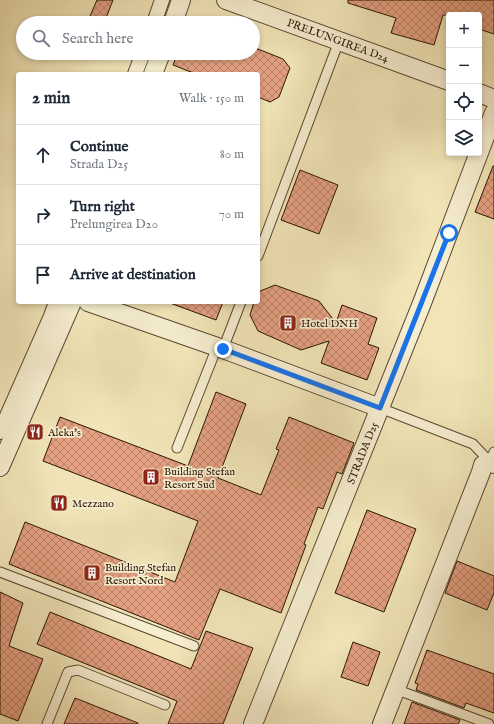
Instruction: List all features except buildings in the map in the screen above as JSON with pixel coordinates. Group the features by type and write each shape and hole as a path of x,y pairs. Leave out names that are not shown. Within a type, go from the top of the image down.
{"street":[{"path":"156,16 162,0"},
{"path":"175,16 181,0"},
{"name":"PRELUNGIREA D24","path":"226,0 446,80"},
{"path":"136,72 140,60"},
{"path":"154,72 158,60"},
{"path":"482,94 494,99"},
{"name":"STRADA D25","path":"253,724 425,296 492,124"},
{"path":"0,432 55,304"},
{"path":"0,467 71,304"},
{"path":"94,304 220,348 380,408"},
{"path":"382,724 480,472 484,466 493,459"}],"lane":[{"path":"260,251 339,41"},
{"path":"177,448 240,304"},
{"path":"380,408 473,444 493,459"},
{"path":"0,572 194,646"},
{"path":"47,724 68,672 78,670 165,705"},
{"path":"395,689 488,724"}],"place":[{"name":"Hotel DNH","path":"288,323"},
{"name":"Aleka's","path":"35,432"},
{"name":"Building Stefan Resort Sud","path":"151,477"},
{"name":"Mezzano","path":"59,503"},
{"name":"Building Stefan Resort Nord","path":"92,573"}],"route":[{"path":"223,349 380,408 449,233"}]}
